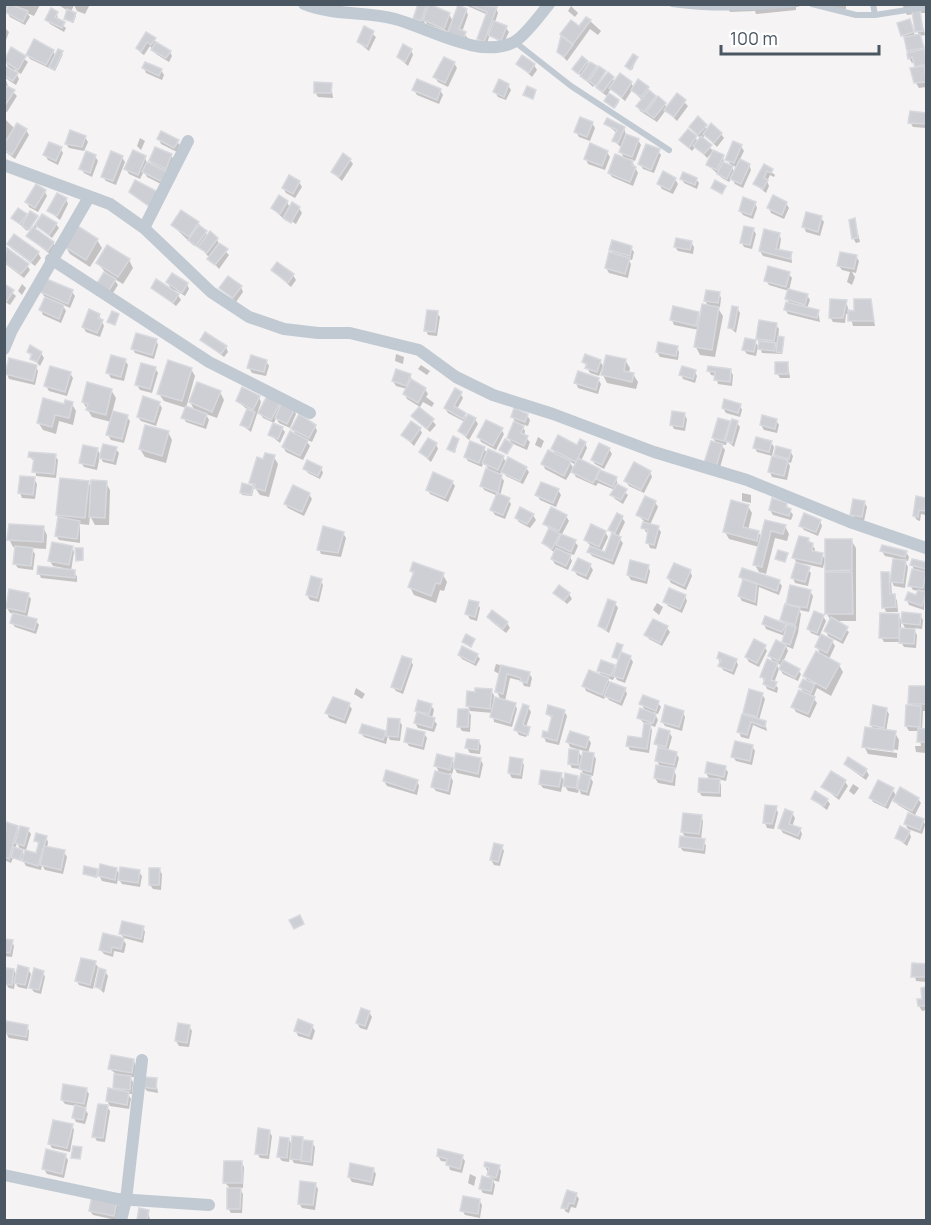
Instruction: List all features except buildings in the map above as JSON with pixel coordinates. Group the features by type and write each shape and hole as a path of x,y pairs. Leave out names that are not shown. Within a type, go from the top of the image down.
{"street":[{"path":"304,4 360,16 393,18 482,48 514,42 549,4"},
{"path":"144,228 188,141"},
{"path":"4,165 110,204 144,228 211,292 249,317 284,329 318,333 350,333 419,350 456,377 494,395 553,414 654,452 747,480 850,522 927,548"},
{"path":"4,349 8,327 89,196"},
{"path":"51,260 209,362 310,413"},
{"path":"121,1221 126,1200 142,1060"},
{"path":"4,1175 126,1200 209,1205"}],"lane":[{"path":"672,4 693,8 754,8 797,4"},
{"path":"812,4 856,15 875,15 927,6"},
{"path":"873,4 875,15"},
{"path":"514,42 571,86 669,150"}]}
